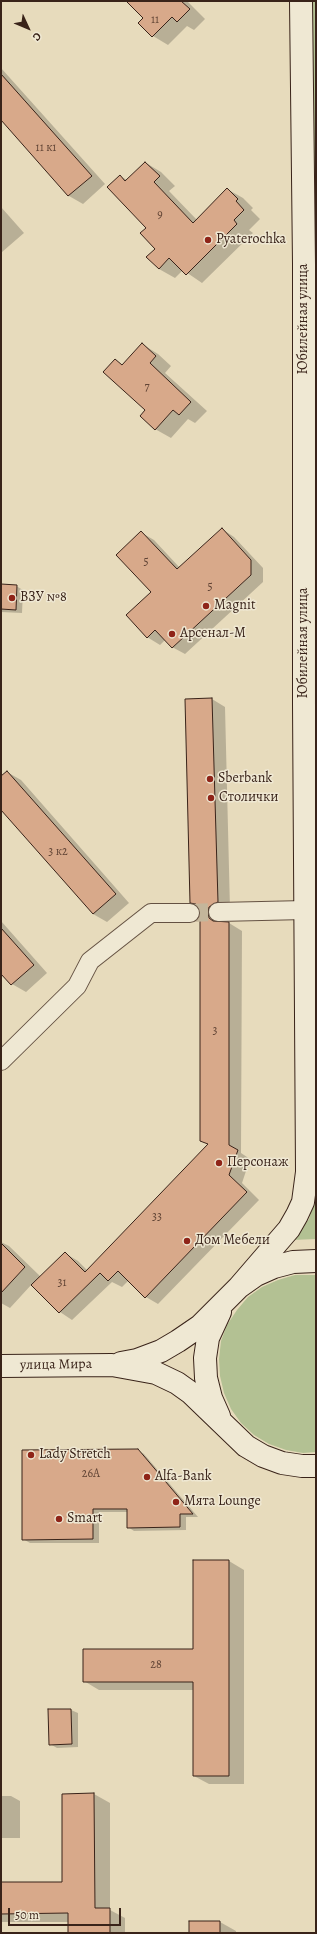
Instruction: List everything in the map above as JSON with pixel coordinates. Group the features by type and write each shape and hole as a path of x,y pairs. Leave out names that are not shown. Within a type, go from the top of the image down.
{"main road":[{"name":"Юбилейная улица","path":"232,1295 288,1229 303,1202 306,1187 304,271 301,1"},
{"name":"улица Мира","path":"1,1366 112,1365 137,1360 172,1344 200,1326 232,1295 256,1275 274,1267 293,1262 316,1261"},
{"name":"улица Мира","path":"231,1432 219,1416 211,1398 206,1378 205,1358 208,1338 215,1319 232,1295"},
{"name":"улица Мира","path":"112,1365 156,1373 177,1383 191,1393 246,1446 263,1456 282,1463 302,1466 316,1466"}],"street":[{"path":"218,912 305,910"},
{"path":"1,1061 76,986 90,961 96,956 151,913 190,913"}],"green space":[{"path":"311,1 316,1 316,258 311,259"},
{"path":"312,267 316,267 316,1239 292,1240 309,1219 315,1199"},
{"path":"295,1275 316,1275 316,1452 303,1453 286,1450 269,1444 254,1435 241,1423 231,1409 224,1393 220,1376 219,1359 221,1341 227,1325 237,1310 248,1297 262,1287"}],"building":[{"path":"126,1 181,1 190,9 177,22 172,17 152,37 138,23 143,18"},
{"path":"1,74 92,176 68,196 1,120"},
{"path":"145,162 160,176 154,182 193,223 227,188 238,199 236,201 244,210 234,220 237,224 186,275 169,258 159,269 146,257 155,249 140,233 146,228 107,187 120,175 125,181"},
{"path":"142,343 156,356 150,363 191,402 179,415 173,410 155,430 140,416 145,410 103,372 115,359 122,365"},
{"path":"222,528 251,560 251,575 172,648 155,630 147,638 126,615 151,592 116,555 141,531 177,569"},
{"name":"ВЗУ №8","path":"1,584 17,585 16,610 1,609"},
{"path":"212,698 218,902 209,907 208,913 209,918 213,921 229,922 229,1145 238,1150 229,1175 247,1192 145,1298 118,1271 108,1281 100,1273 59,1313 31,1285 65,1252 85,1272 208,1144 200,1141 200,919 198,919 200,913 196,904 190,903 185,699"},
{"path":"7,771 116,894 93,914 1,810 1,776"},
{"path":"1,928 34,965 11,985 1,974"},
{"path":"1,1243 25,1267 1,1293"},
{"path":"138,1449 193,1514 180,1514 180,1527 127,1528 127,1509 93,1509 93,1539 22,1540 22,1450"},
{"path":"193,1560 229,1560 229,1776 193,1776 193,1682 83,1682 83,1649 193,1649"},
{"path":"48,1709 71,1709 72,1744 49,1745"},
{"path":"94,1793 95,1908 110,1908 110,1933 68,1933 68,1913 1,1914 1,1882 62,1882 62,1794"},
{"path":"189,1921 220,1921 220,1933 189,1933"}],"tunnel":[{"path":"190,913 218,912"}],"place":[{"name":"Pyaterochka","path":"208,240"},
{"name":"ВЗУ №8","path":"12,598"},
{"name":"Magnit","path":"206,606"},
{"name":"Арсенал-М","path":"172,634"},
{"name":"Sberbank","path":"210,779"},
{"name":"Столички","path":"211,798"},
{"name":"Персонаж","path":"219,1163"},
{"name":"Дом Мебели","path":"187,1241"},
{"name":"Lady Stretch","path":"31,1455"},
{"name":"Alfa-Bank","path":"147,1477"},
{"name":"Мята Lounge","path":"176,1502"},
{"name":"Smart","path":"59,1519"}]}
